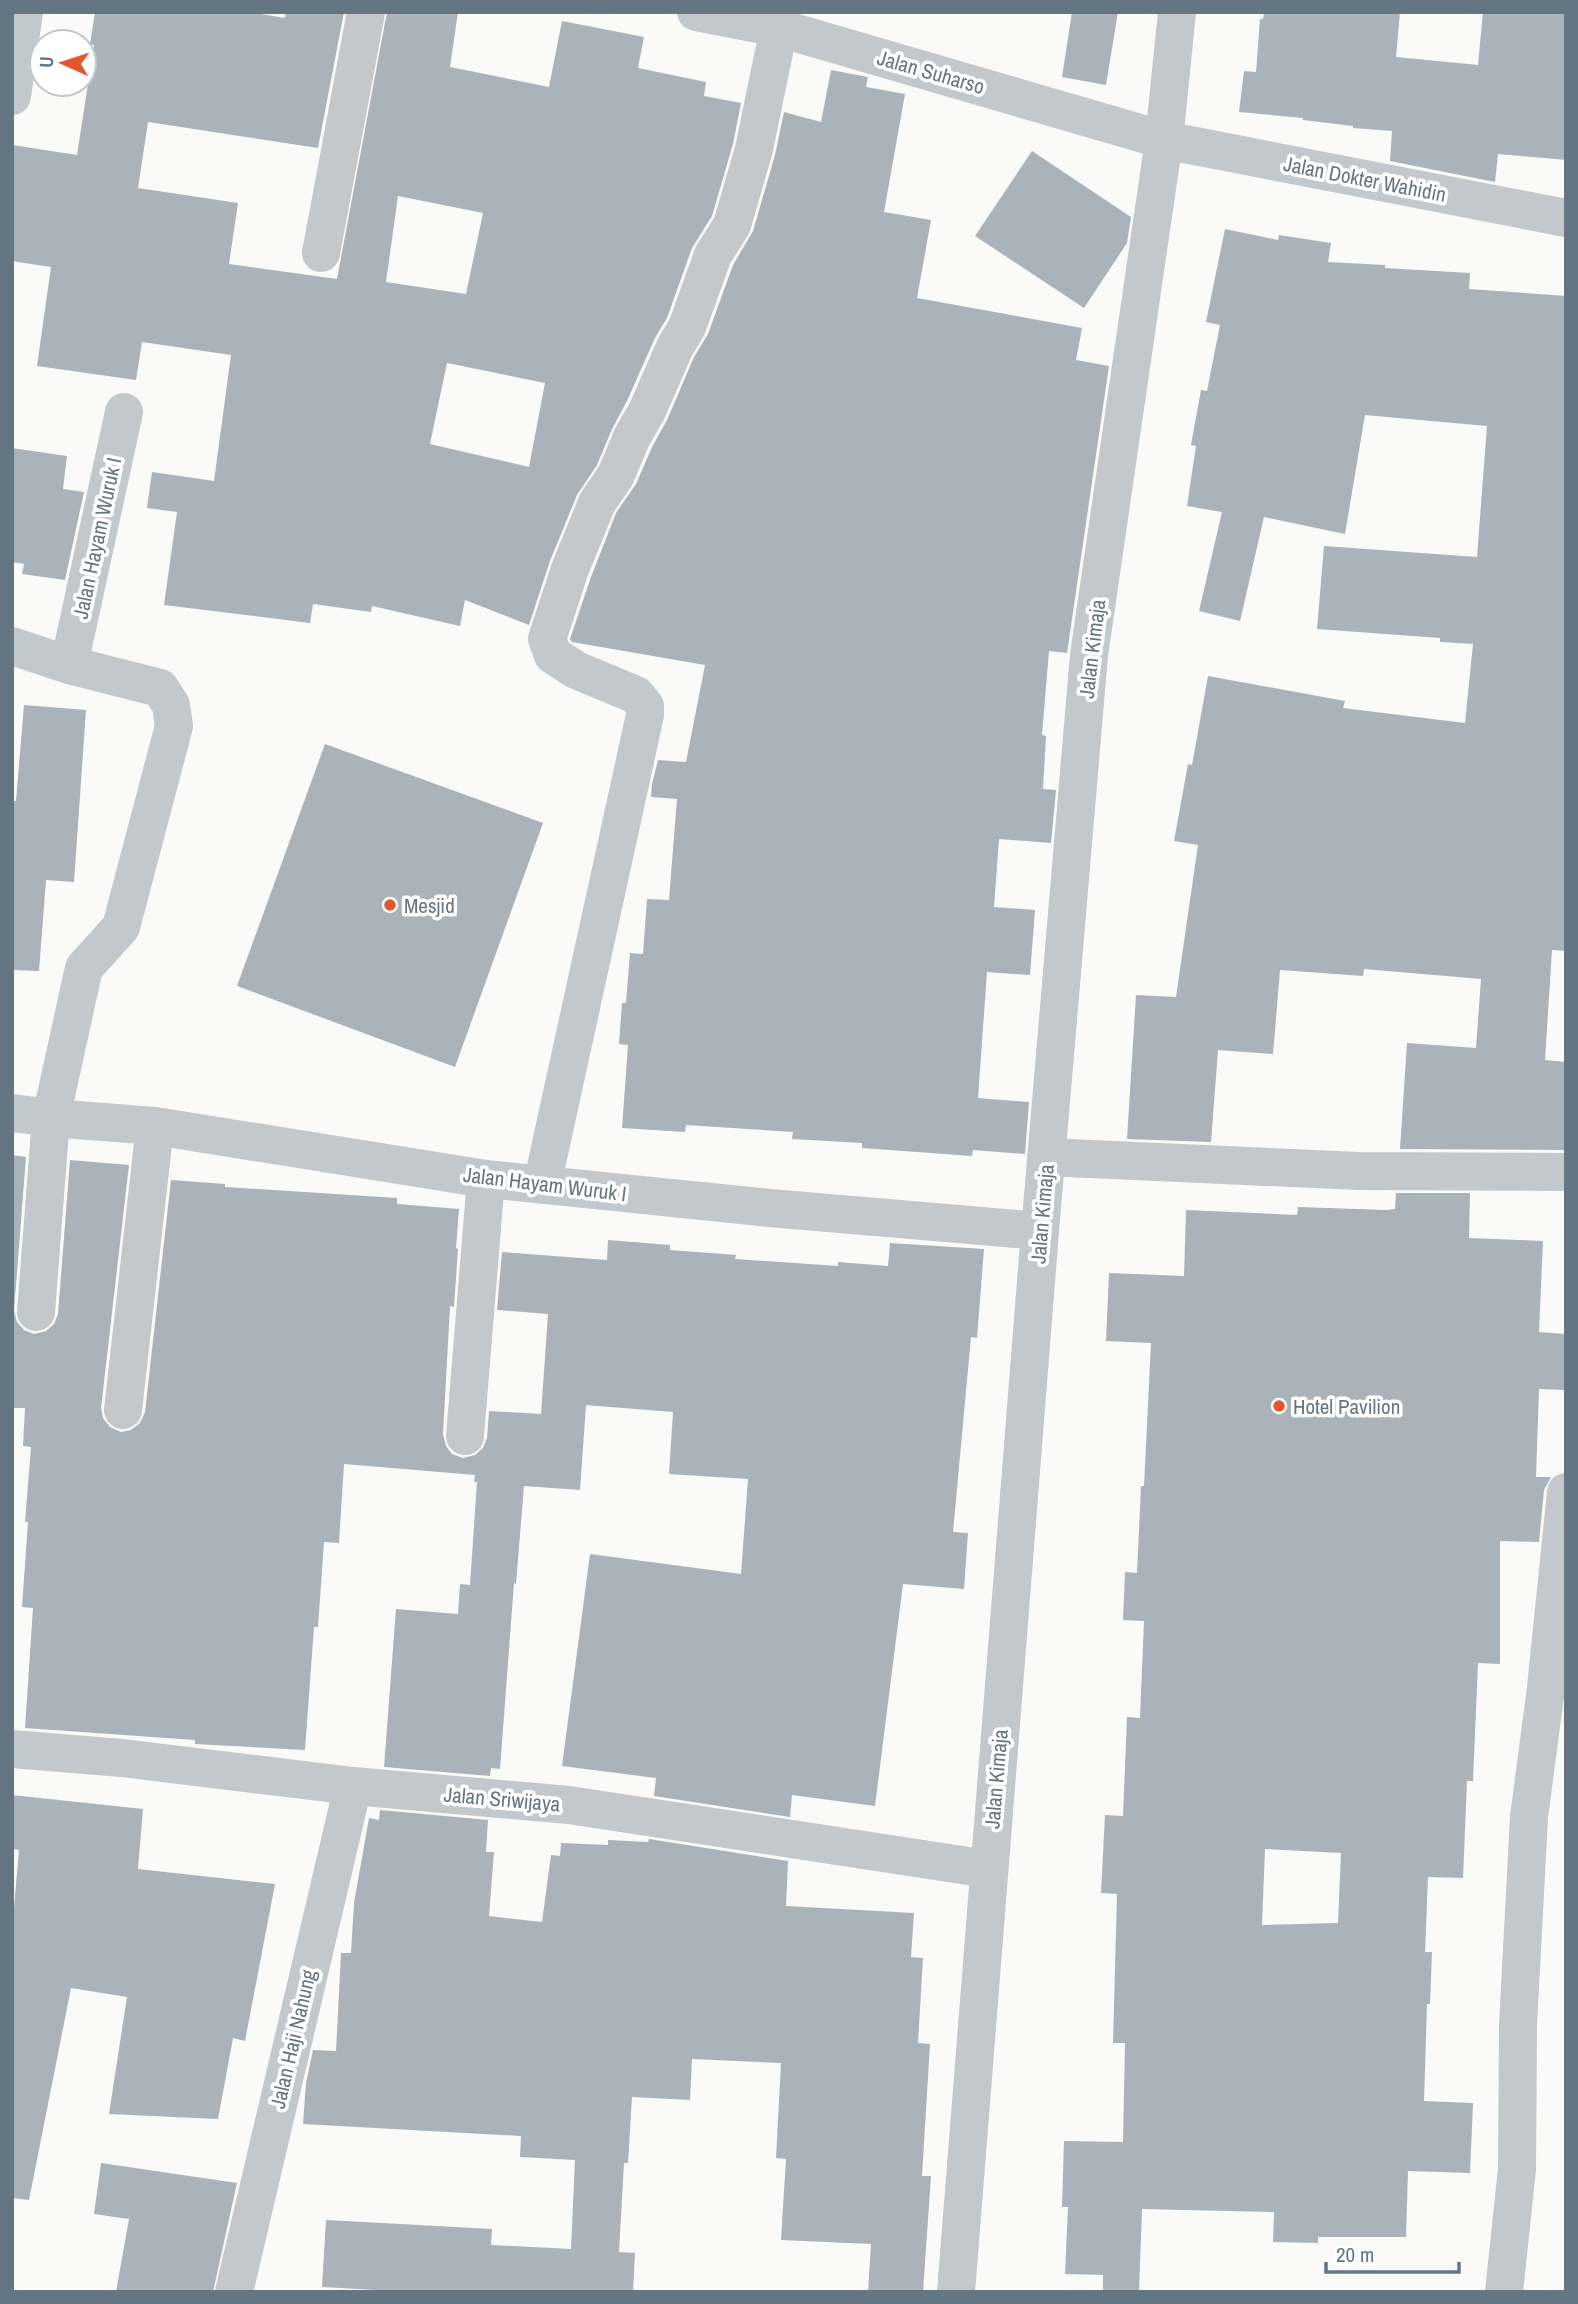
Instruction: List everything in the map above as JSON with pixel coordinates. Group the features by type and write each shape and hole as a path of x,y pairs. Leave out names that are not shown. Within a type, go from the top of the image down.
{"street":[{"path":"12,96 24,12"},
{"path":"321,253 366,12"},
{"name":"Jalan Suharso","path":"696,12 779,28 1164,140"},
{"name":"Jalan Kimaja","path":"957,2292 988,1869 1089,654 1164,140 1177,12"},
{"path":"542,1185 645,715 645,706 636,695 576,670 553,655 547,639 570,569 597,503 616,475 687,327 713,255 732,225 754,149 779,28"},
{"name":"Jalan Dokter Wahidin","path":"1164,140 1566,218"},
{"name":"Jalan Hayam Wuruk I","path":"69,665 124,412"},
{"path":"12,646 69,665 160,688 171,705 174,726 121,928 84,968 51,1118 36,1312"},
{"name":"Jalan Hayam Wuruk I","path":"12,1113 155,1126 486,1179 770,1208 1040,1231"},
{"path":"123,1410 155,1126"},
{"path":"1046,1157 1359,1171 1566,1172"},
{"path":"465,1436 486,1179"},
{"path":"1504,2292 1517,2169 1518,2025 1530,1817 1566,1492"},
{"name":"Jalan Sriwijaya","path":"12,1749 122,1758 353,1786 569,1805 988,1869"},
{"name":"Jalan Haji Nahung","path":"234,2292 353,1786"}],"building":[{"path":"95,12 250,12 285,18 286,12 344,12 318,148 148,122 138,188 238,203 229,264 337,279 387,12 458,12 450,67 549,87 562,21 644,37 638,68 706,82 704,96 741,103 733,144 712,216 692,248 667,318 655,338 597,465 577,495 550,561 529,625 465,600 460,626 372,606 371,612 313,604 310,623 164,605 177,512 147,508 152,472 214,481 231,355 142,342 136,380 37,366 51,267 12,261 12,145 77,155 86,98 98,98 98,28 92,28","holes":["398,196 483,213 466,294 386,282","447,363 545,383 529,467 430,444"]},
{"path":"1072,12 1118,12 1106,85 1062,77"},
{"path":"1264,12 1400,12 1396,57 1478,65 1483,12 1566,12 1566,160 1498,154 1495,182 1390,161 1392,131 1239,112 1244,71 1256,72 1260,19 1263,19"},
{"path":"831,70 868,77 866,87 905,94 884,212 931,220 917,298 1082,328 1076,360 1109,366 1067,653 1049,651 1042,735 1046,736 1043,789 1056,790 1051,843 999,839 994,907 1035,910 1030,975 987,972 978,1098 1029,1102 1025,1154 973,1150 972,1156 862,1148 862,1143 792,1139 793,1132 686,1125 685,1132 622,1128 628,1045 619,1044 630,953 643,954 647,899 669,900 677,799 651,797 652,784 658,760 686,762 705,665 572,642 570,639 616,513 636,484 694,357 708,334 733,265 753,231 775,155 784,112 821,122"},
{"path":"1032,151 1131,217 1127,243 1084,308 975,236"},
{"path":"1225,229 1278,240 1279,235 1331,243 1328,262 1470,273 1469,289 1566,296 1566,951 1552,950 1545,1060 1566,1062 1566,1150 1400,1149 1407,1043 1476,1048 1481,979 1364,969 1363,976 1280,970 1273,1054 1218,1050 1211,1142 1127,1139 1136,995 1176,997 1198,845 1174,841 1188,764 1192,765 1208,676 1345,701 1343,708 1465,723 1473,644 1440,642 1440,638 1317,629 1324,546 1477,557 1487,426 1365,415 1345,534 1264,517 1240,621 1199,611 1222,512 1187,506 1196,446 1191,445 1201,390 1207,391 1220,325 1206,322"},
{"path":"12,448 67,456 63,489 84,492 65,580 22,574 24,564 12,562"},
{"path":"24,705 86,710 74,882 46,880 39,971 12,970 12,801 16,801"},
{"name":"Mesjid","path":"325,744 543,823 455,1067 237,986"},
{"path":"12,1155 26,1157 14,1311 17,1322 24,1330 34,1334 46,1331 54,1324 58,1314 70,1160 129,1165 101,1408 103,1418 110,1427 121,1432 131,1430 140,1423 145,1412 171,1180 225,1184 225,1187 397,1198 397,1204 459,1209 443,1434 446,1446 452,1454 463,1458 475,1455 483,1448 487,1438 489,1411 541,1414 548,1314 497,1310 502,1252 607,1260 608,1240 670,1245 670,1250 736,1255 735,1259 838,1266 838,1262 888,1266 890,1243 984,1249 977,1338 971,1337 953,1532 968,1533 964,1589 903,1584 875,1806 792,1795 790,1817 654,1796 656,1778 562,1766 590,1554 741,1574 748,1479 669,1474 673,1412 586,1405 580,1490 524,1486 500,1769 491,1768 490,1776 384,1767 396,1609 458,1614 460,1584 470,1585 477,1482 474,1482 475,1475 344,1464 339,1543 324,1542 318,1627 314,1627 305,1750 195,1744 195,1740 25,1728 33,1608 22,1607 31,1447 23,1446 25,1408 12,1408"},
{"path":"1396,1193 1470,1193 1469,1238 1543,1241 1539,1332 1566,1334 1566,1390 1539,1389 1536,1477 1551,1477 1544,1490 1539,1542 1500,1541 1500,1664 1478,1663 1473,1781 1467,1781 1463,1878 1428,1877 1425,1952 1432,1952 1430,2004 1427,2004 1424,2101 1473,2103 1470,2173 1408,2171 1406,2237 1318,2237 1318,2243 1273,2242 1274,2212 1142,2209 1139,2292 1103,2292 1103,2275 1065,2274 1068,2207 1062,2207 1064,2141 1123,2142 1125,2043 1113,2043 1117,1894 1101,1893 1105,1815 1123,1816 1127,1717 1140,1718 1144,1621 1123,1620 1125,1572 1137,1573 1151,1343 1106,1341 1109,1273 1184,1276 1186,1210 1297,1215 1298,1207 1395,1209","holes":["1265,1849 1341,1853 1338,1923 1262,1925"]},
{"path":"12,1795 143,1809 138,1869 275,1884 245,2041 233,2038 218,2119 109,2114 127,1997 71,1988 29,2200 12,2198 12,1930 19,1850 12,1849"},
{"path":"380,1810 488,1820 486,1852 494,1852 489,1916 542,1922 551,1855 560,1856 561,1843 608,1845 608,1840 648,1842 649,1839 788,1861 786,1906 914,1913 911,1957 923,1958 918,2043 930,2044 922,2176 931,2176 923,2292 868,2292 871,2244 781,2240 786,2159 776,2158 781,2063 692,2059 690,2100 632,2097 628,2163 624,2163 619,2252 635,2253 633,2292 411,2292 322,2287 326,2220 492,2229 491,2245 571,2249 575,2160 520,2157 521,2136 303,2124 306,2083 313,2050 336,2051 341,1953 351,1953 354,1903 369,1818 379,1820"},
{"path":"101,2163 237,2183 213,2292 116,2292 129,2219 94,2214"}],"place":[{"name":"Mesjid","path":"390,905"},
{"name":"Hotel Pavilion","path":"1279,1406"}]}
